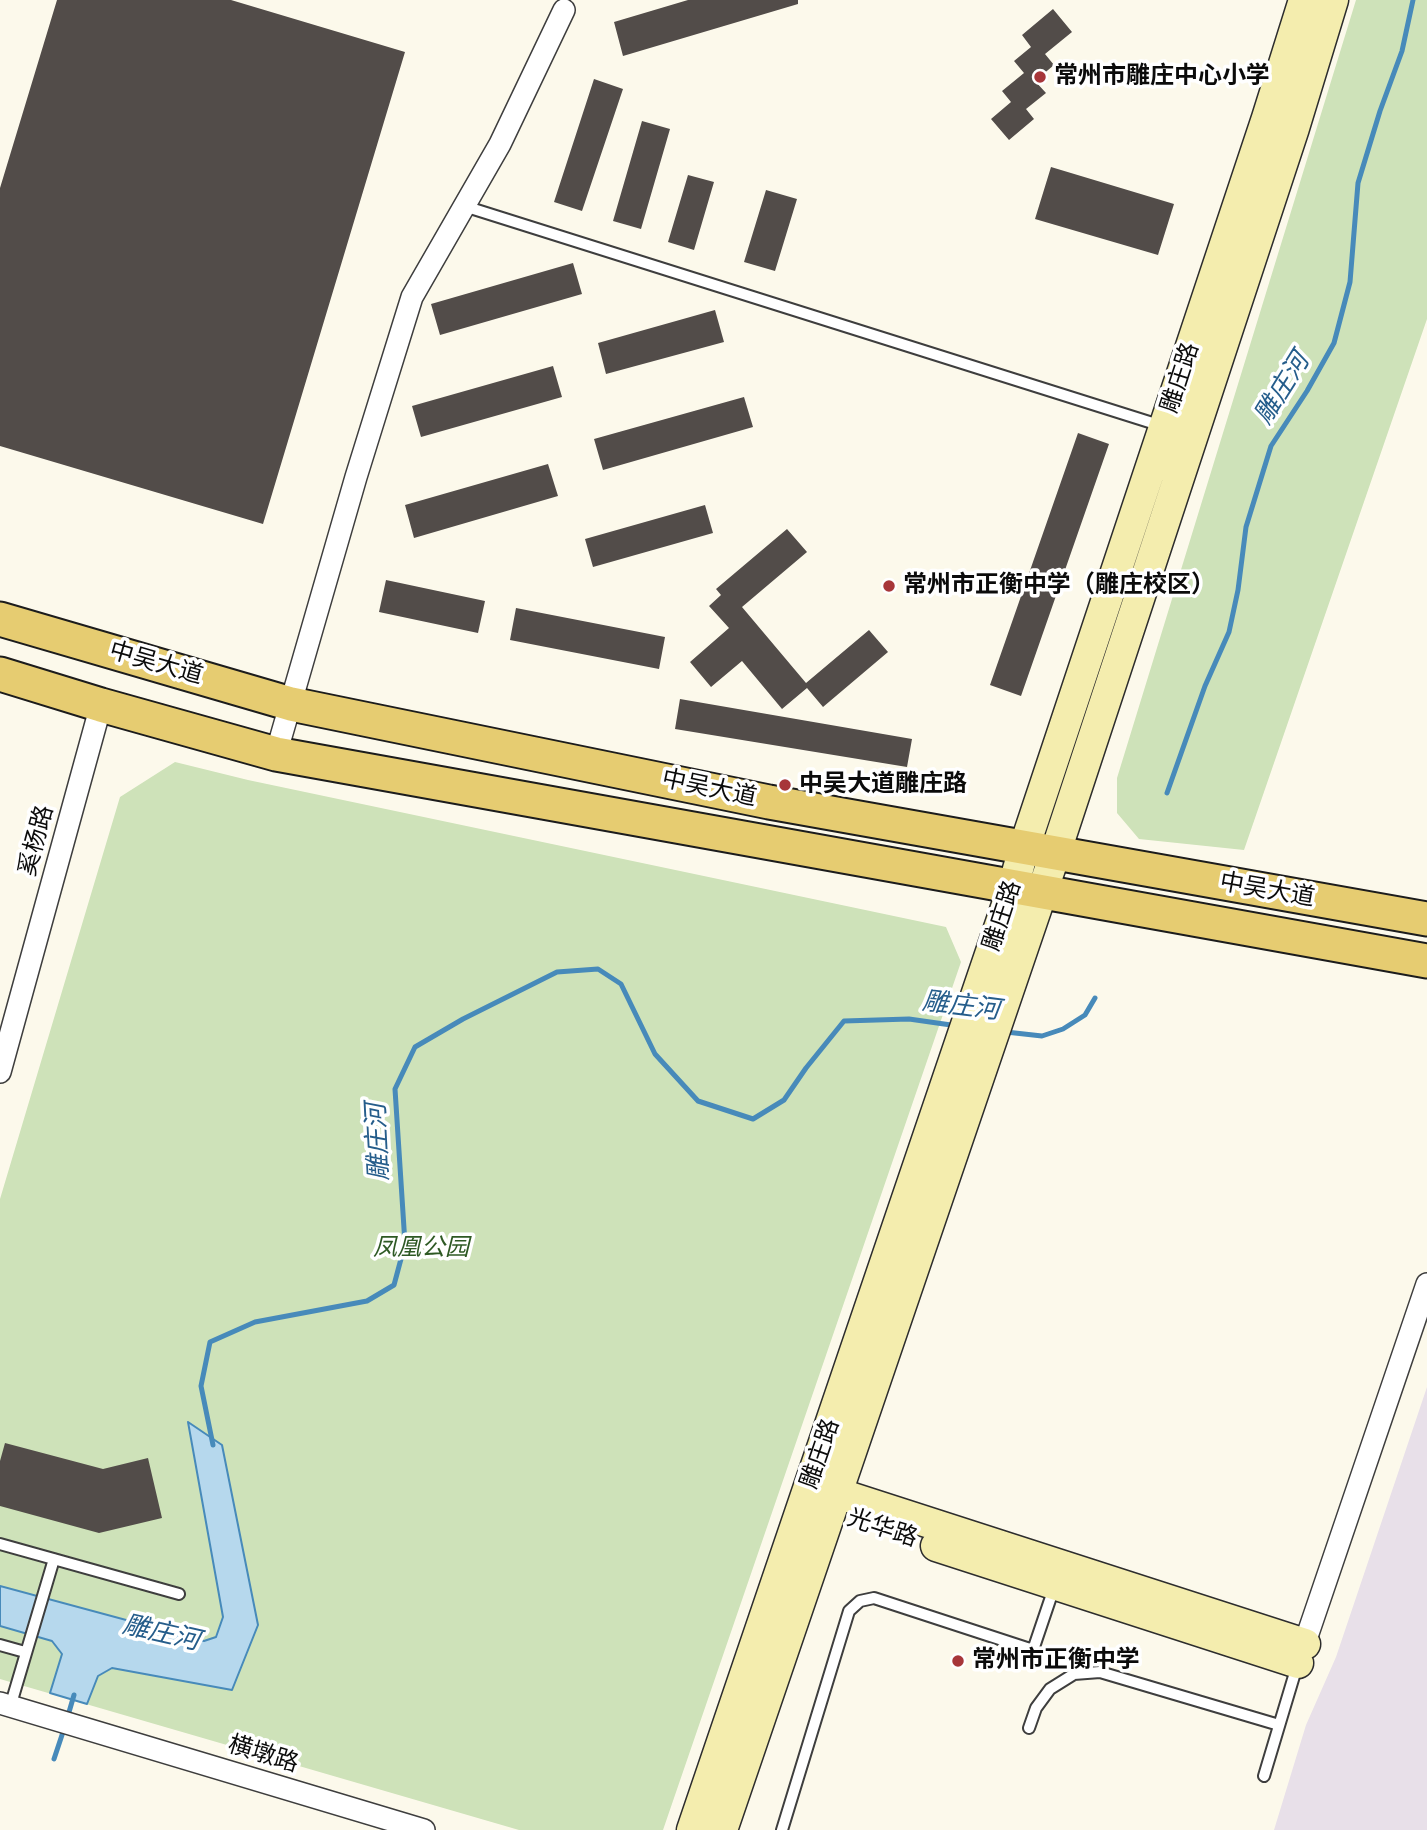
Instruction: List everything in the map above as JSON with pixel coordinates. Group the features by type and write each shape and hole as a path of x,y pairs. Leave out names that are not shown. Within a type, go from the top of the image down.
{"main road":[{"name":"雕庄路","path":"722,1830 995,1030 1028,889 1165,427 1268,118 1304,0"},
{"name":"雕庄路","path":"1040,851 1285,155 1333,0"},
{"name":"中吴大道","path":"0,619 291,704 769,802 1427,919"},
{"name":"中吴大道","path":"0,674 276,754 1427,961"},
{"name":"雕庄路","path":"692,1830 966,1027 1028,889"},
{"name":"光华路","path":"807,1494 1301,1653"},
{"name":"光华路","path":"834,1502 1055,1585 1301,1653"}],"street":[{"path":"276,754 356,477 412,297 500,144 564,5"},
{"name":"奚杨路","path":"0,1072 102,705"},
{"path":"1301,1653 1427,1284"},
{"name":"横墩路","path":"5,1705 424,1830"}],"lane":[{"path":"464,206 1165,427"},
{"path":"0,1544 178,1594"},
{"path":"5,1705 54,1559"},
{"path":"782,1830 849,1611 860,1601 874,1598 1033,1650 1055,1585"},
{"path":"0,1645 25,1652"},
{"path":"1264,1776 1301,1653"},
{"path":"1029,1728 1036,1708 1051,1689 1074,1674 1100,1672 1279,1725"}],"shaded area":[{"path":"1427,1387 1427,1830 1274,1830 1306,1725 1336,1657"}],"green space":[{"path":"1356,0 1427,0 1427,319 1244,850 1139,839 1117,813 1117,778"},
{"name":"凤凰公园","path":"175,762 248,780 946,927 961,962 663,1830 519,1830 0,1679 0,1199 120,797"}],"water":[{"path":"188,1422 222,1445 258,1625 232,1690 112,1668 98,1676 87,1704 50,1693 62,1654 52,1641 0,1626 0,1586 204,1641 216,1637 223,1617"}],"building":[{"path":"57,0 231,0 405,52 263,524 0,446 0,188"},
{"path":"688,0 798,0 798,4 623,56 614,22"},
{"path":"1053,9 1072,32 1045,54 1054,65 1035,81 1046,93 1026,109 1034,119 1009,140 991,119 1011,102 1002,91 1024,73 1014,61 1031,47 1022,35"},
{"path":"594,79 623,89 582,211 554,202"},
{"path":"642,121 670,129 641,229 613,221"},
{"path":"1051,167 1174,204 1158,255 1035,219"},
{"path":"688,175 714,182 694,250 668,242"},
{"path":"766,190 797,199 775,271 744,262"},
{"path":"573,263 582,294 440,335 431,304"},
{"path":"715,310 724,342 606,374 598,343"},
{"path":"553,366 562,397 421,437 412,406"},
{"path":"744,397 753,427 603,470 594,439"},
{"path":"1078,433 1109,444 1021,696 990,685"},
{"path":"548,464 558,496 414,538 405,505"},
{"path":"705,505 713,533 593,567 585,539"},
{"path":"787,529 807,552 742,607 806,683 869,630 888,652 823,707 807,688 782,709 742,661 711,687 690,662 729,628 709,606 721,595 716,589"},
{"path":"386,580 485,601 478,633 379,612"},
{"path":"516,608 665,637 659,669 510,640"},
{"path":"680,699 912,739 907,767 675,729"},
{"path":"5,1443 103,1469 148,1458 162,1518 99,1533 0,1506 0,1461"}],"waterway":[{"name":"雕庄河","path":"1167,793 1205,686 1229,632 1238,590 1246,527 1271,446 1334,343 1350,282 1358,183 1402,51 1413,0"},
{"name":"雕庄河","path":"213,1445 201,1386 210,1342 255,1322 367,1301 394,1285 405,1244 395,1089 415,1047 463,1019 557,972 598,969 621,984 655,1054 698,1101 753,1119 784,1100 844,1021 909,1019 958,1026"},
{"name":"雕庄河","path":"1006,1032 1042,1036 1063,1029 1085,1015 1095,998"},
{"name":"雕庄河","path":"67,1719 74,1695"},
{"name":"雕庄河","path":"54,1759 64,1729"}],"place":[{"name":"常州市雕庄中心小学","path":"1040,77"},
{"name":"常州市正衡中学（雕庄校区）","path":"889,586"},
{"name":"中吴大道雕庄路","path":"785,785"},
{"name":"常州市正衡中学","path":"958,1661"}]}
